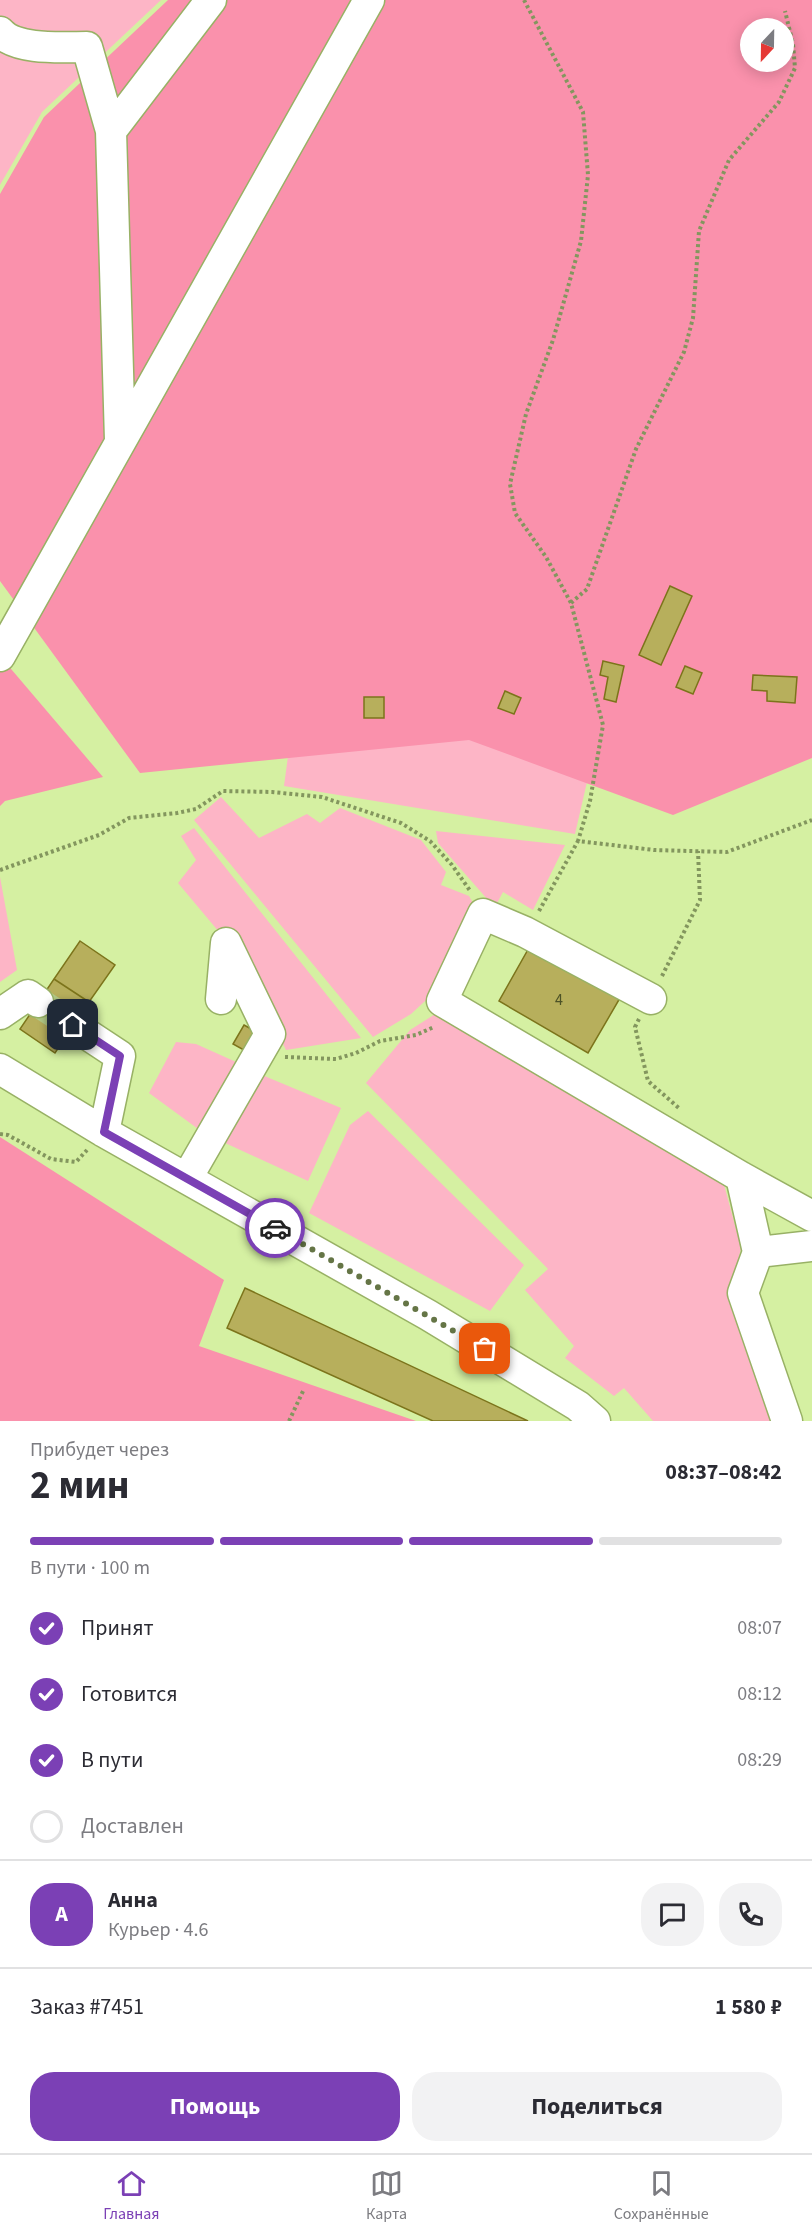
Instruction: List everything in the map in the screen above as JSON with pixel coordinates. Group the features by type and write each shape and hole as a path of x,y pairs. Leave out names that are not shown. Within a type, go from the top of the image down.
{"street":[{"path":"111,131 211,0"},
{"path":"0,656 369,0"},
{"path":"0,32 5,38 37,47 87,47 111,131 120,440"},
{"path":"651,999 525,933 483,914 442,1001 741,1177 812,1216"},
{"path":"188,1178 270,1034 226,943 221,999"},
{"path":"0,1014 28,995 38,1002"},
{"path":"73,1025 120,1056 104,1132"},
{"path":"0,1069 104,1132 428,1315 578,1406 595,1421"},
{"path":"741,1177 758,1252 743,1293 787,1421"},
{"path":"758,1252 812,1246"}],"path":[{"path":"524,0 583,112 588,175 581,241 553,340 526,414 510,484 515,513 546,557 571,603 603,725 590,801 578,841 533,923 525,933"},
{"path":"571,603 587,589 636,449 684,352 693,318 699,231 729,160 778,102 795,68 793,44 785,11"},
{"path":"0,870 99,835 129,818 196,809 223,791 272,792 322,797 401,823 430,841 452,865 483,914"},
{"path":"578,841 654,850 727,852 812,820"},
{"path":"683,1112 648,1081 635,1027 700,900 698,851"},
{"path":"258,1055 336,1059 356,1053 380,1041 416,1035 441,1024 442,1001"},
{"path":"0,1134 8,1135 51,1159 76,1162 104,1132"},
{"path":"289,1421 304,1389"}],"shaded area":[{"path":"0,0 161,0 42,112 0,185"},
{"path":"168,0 812,0 812,758 673,815 469,740 140,773 0,581 0,194 44,117"},
{"path":"0,656 103,777 5,801 0,806"},
{"path":"291,734 596,743 575,834 284,786"},
{"path":"221,797 259,838 307,814 320,823 340,808 421,840 446,872 441,885 469,896 478,912 437,990 411,1014 373,1037 194,820"},
{"path":"194,828 361,1038 286,1050 240,957 178,883 196,860 181,836"},
{"path":"436,831 565,845 533,910 503,892 496,905 488,900 438,843"},
{"path":"0,877 17,970 0,982"},
{"path":"440,1011 722,1177 741,1248 730,1297 774,1421 653,1421 624,1388 614,1396 565,1358 574,1346 525,1290 548,1269 366,1083 410,1030"},
{"path":"176,1042 196,1044 245,1066 205,1134 149,1093"},
{"path":"262,1075 341,1108 308,1181 223,1142"},
{"path":"368,1111 524,1265 490,1311 309,1213 350,1125"},
{"path":"0,1137 224,1280 199,1346 416,1421 0,1421"}],"building":[{"path":"670,586 692,596 661,665 639,655"},
{"path":"603,661 624,666 616,702 604,699 608,677 600,675"},
{"path":"685,666 702,673 693,694 676,687"},
{"path":"753,675 797,677 795,703 767,701 767,691 752,690"},
{"path":"505,691 521,698 514,714 498,708"},
{"path":"364,697 384,697 384,718 364,718"},
{"path":"80,941 115,965 89,1002 54,979"},
{"path":"530,946 620,998 588,1053 499,1001"},
{"path":"54,979 89,1002 55,1053 20,1029"},
{"path":"244,1025 262,1035 251,1054 233,1044"},
{"path":"245,1288 528,1421 433,1421 227,1328"}],"tunnel":[{"path":"38,1002 73,1025"}],"way so far":[{"path":"275,1228 485,1349"}],"route":[{"path":"73,1025 120,1056 104,1132 275,1228"}]}
